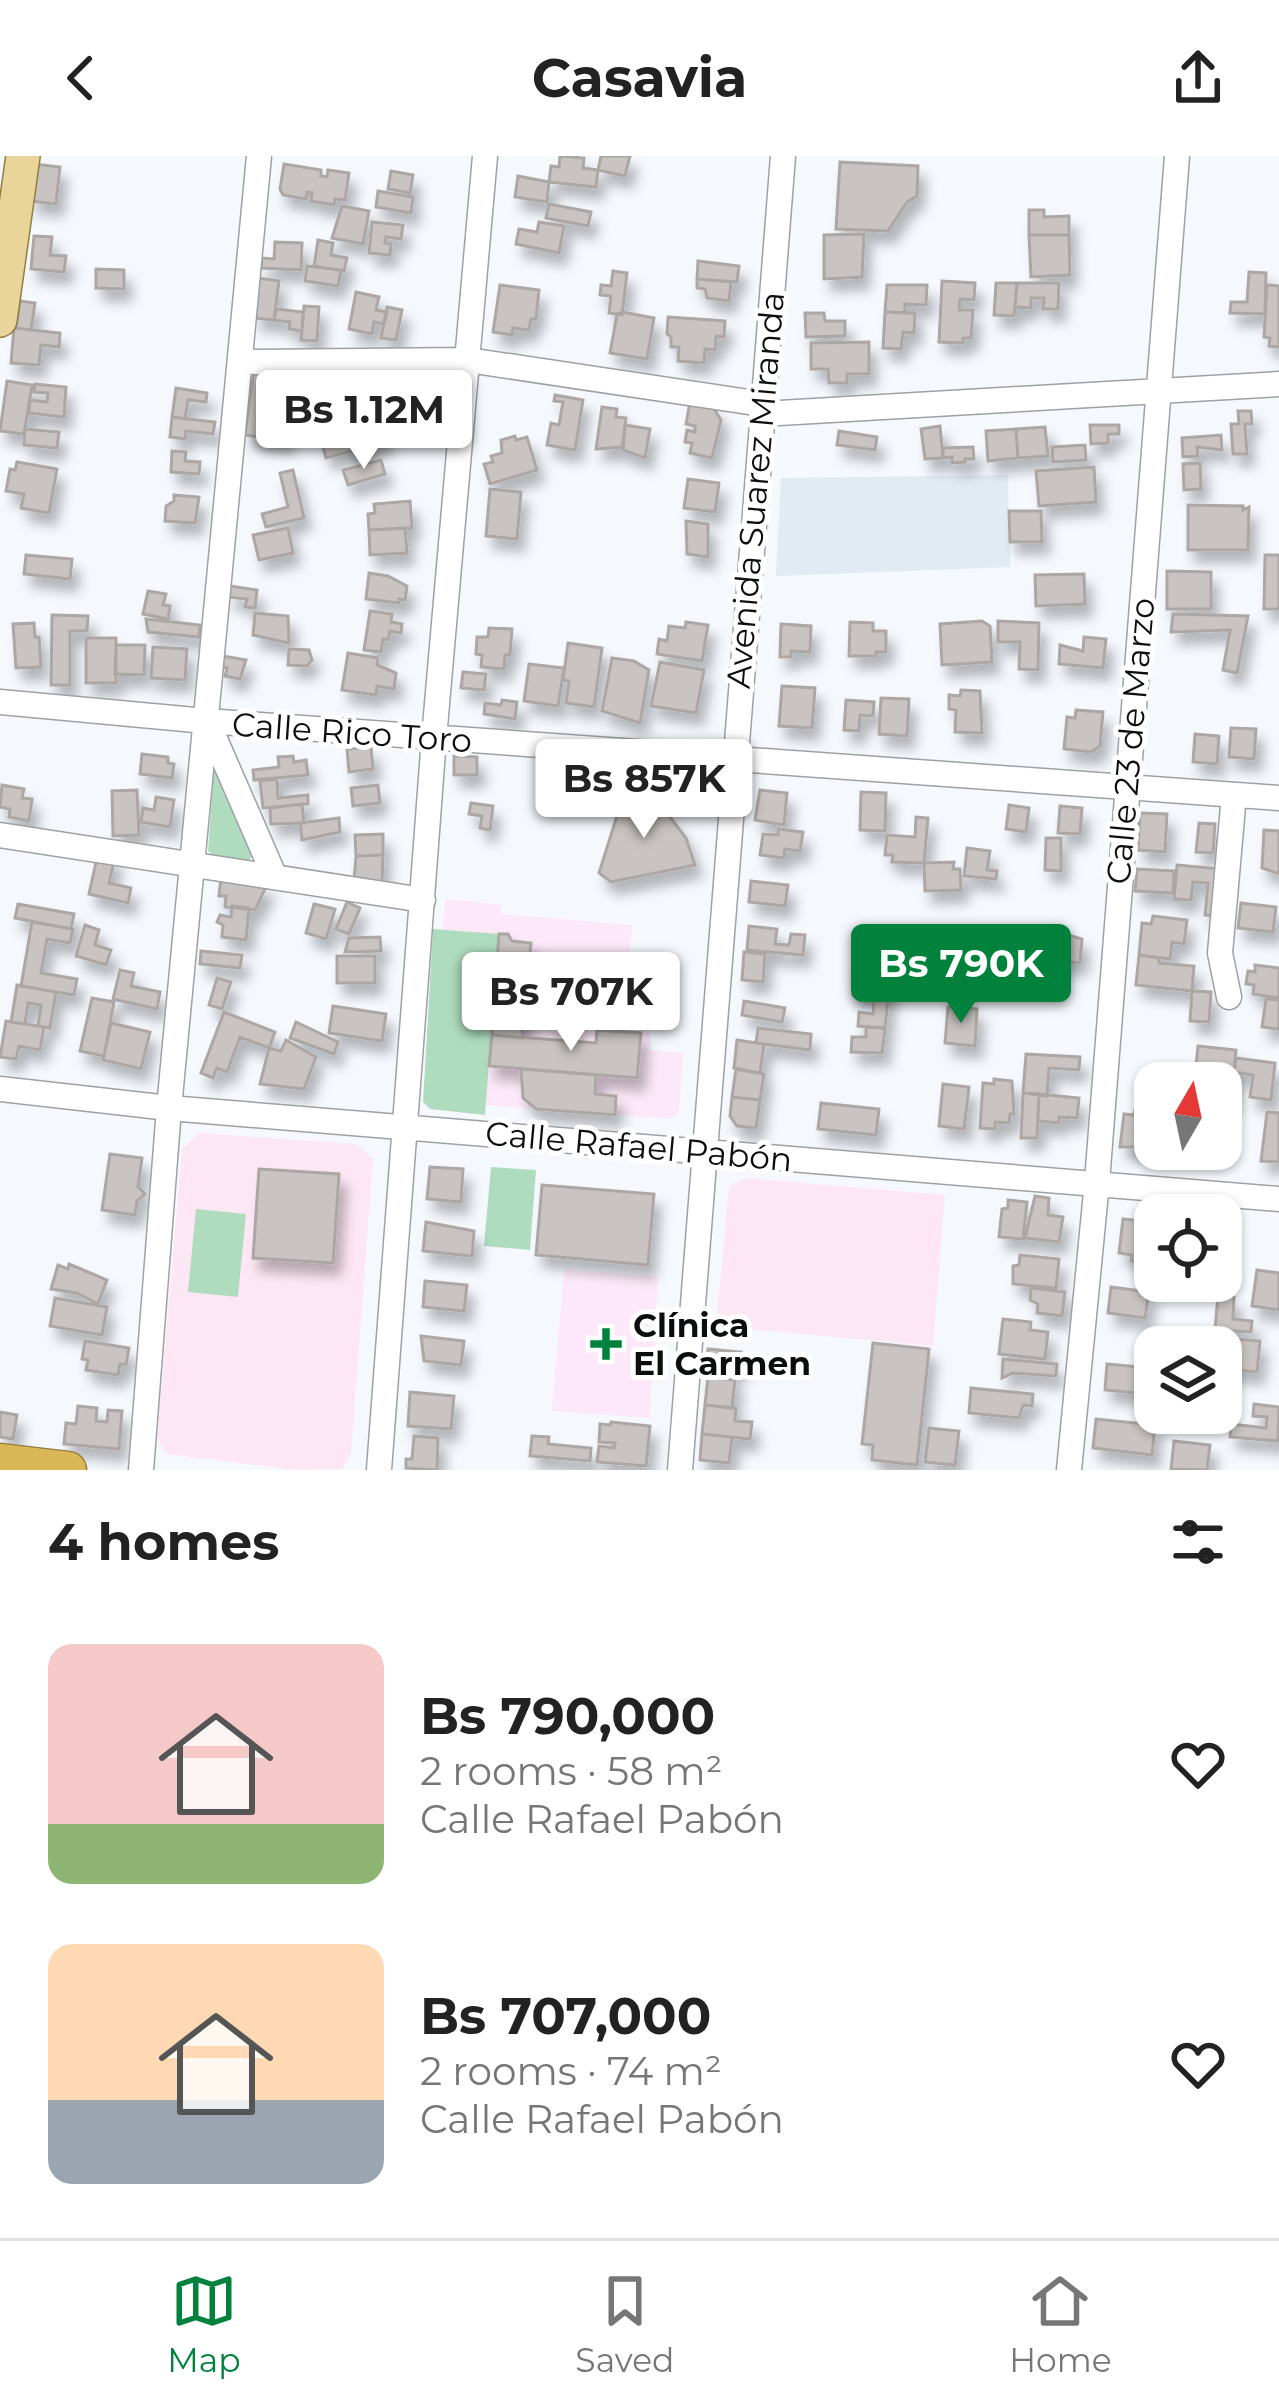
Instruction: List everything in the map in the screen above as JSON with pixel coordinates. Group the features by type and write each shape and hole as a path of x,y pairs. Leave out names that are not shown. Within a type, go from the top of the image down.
{"highway":[{"path":"0,1462 68,1470"}],"main road":[{"path":"0,320 23,156"}],"street":[{"path":"141,1470 169,1108 259,156"},
{"path":"379,1470 434,738 485,156"},
{"name":"Avenida Suarez Miranda","path":"680,1470 783,156"},
{"name":"Calle 23 de Marzo","path":"1069,1470 1097,1182 1177,156"},
{"path":"241,362 469,360 762,409 1279,384"},
{"name":"Calle Rico Toro","path":"0,702 1279,798"},
{"path":"206,721 274,875"},
{"path":"1229,997 1220,953 1234,795"},
{"path":"0,835 423,900"},
{"name":"Calle Rafael Pabón","path":"0,1090 1279,1199"}],"shaded area":[{"path":"1008,475 1010,567 776,576 781,478"},
{"path":"446,899 501,905 501,914 632,925 623,1026 650,1030 650,1050 683,1053 679,1113 672,1119 486,1105 499,935 442,930"},
{"path":"198,1133 356,1144 373,1159 351,1454 342,1469 296,1470 166,1454 157,1438 182,1150"},
{"path":"745,1178 945,1195 933,1346 716,1326 729,1186"},
{"name":"Clínica El Carmen","path":"564,1269 658,1277 650,1418 552,1411"}],"green space":[{"path":"215,755 255,850 248,863 216,858 208,851"},
{"path":"433,929 499,934 485,1115 430,1109 423,1102"},
{"path":"491,1167 536,1170 530,1250 484,1246"},
{"path":"196,1209 246,1214 238,1297 188,1292"}],"building":[{"path":"560,156 584,158 583,168 598,170 596,187 549,182 551,166 559,167"},
{"path":"601,156 630,156 625,176 598,170"},
{"path":"840,162 918,166 917,196 907,202 888,231 836,229"},
{"path":"34,164 60,167 56,204 30,201"},
{"path":"284,164 321,170 321,176 327,177 328,170 349,173 345,200 335,199 334,205 311,201 312,193 307,192 306,199 283,195"},
{"path":"391,171 413,175 410,193 388,189"},
{"path":"518,176 549,182 547,202 515,197"},
{"path":"378,191 413,197 411,213 376,207"},
{"path":"549,204 591,212 588,226 546,218"},
{"path":"342,206 369,211 363,244 332,238"},
{"path":"1029,210 1044,210 1044,217 1069,216 1069,235 1029,235"},
{"path":"372,222 403,225 401,239 386,237 390,255 369,253"},
{"path":"539,222 564,226 559,253 516,244 519,229 537,232"},
{"path":"864,234 862,277 824,279 824,235"},
{"path":"1029,235 1069,235 1070,275 1031,277"},
{"path":"34,236 52,237 50,255 66,256 64,272 31,269"},
{"path":"318,240 333,243 331,255 347,258 344,271 314,266"},
{"path":"275,242 302,243 301,270 261,268 262,258 274,259"},
{"path":"698,261 739,266 737,282 697,279"},
{"path":"307,266 341,270 338,286 305,281"},
{"path":"96,269 124,270 124,289 96,288"},
{"path":"613,271 627,273 622,315 609,313 611,296 600,295 601,285 611,286"},
{"path":"1249,272 1266,273 1265,314 1230,313 1231,302 1247,302"},
{"path":"259,278 279,281 274,320 254,318"},
{"path":"697,279 731,282 729,301 707,298 705,289 697,288"},
{"path":"942,281 975,283 974,300 960,299 959,310 973,310 971,338 963,338 963,343 939,342"},
{"path":"996,283 1017,283 1014,316 994,315"},
{"path":"1017,283 1059,283 1058,309 1043,309 1044,298 1031,298 1031,308 1015,307"},
{"path":"500,285 539,290 536,319 531,319 529,330 513,328 512,335 493,332"},
{"path":"887,285 927,285 926,305 905,304 905,313 885,312"},
{"path":"1267,285 1279,286 1279,347 1269,346 1270,338 1264,337"},
{"path":"356,292 379,297 376,310 387,312 384,324 374,322 372,334 349,329"},
{"path":"20,301 35,303 31,330 16,328"},
{"path":"304,306 319,307 317,341 301,340"},
{"path":"387,307 402,310 396,340 381,338"},
{"path":"276,309 303,312 302,331 289,329 290,322 274,320"},
{"path":"885,312 915,313 914,333 903,332 901,349 883,348"},
{"path":"805,313 824,313 825,321 845,321 845,336 806,337"},
{"path":"617,314 654,318 647,359 610,353"},
{"path":"668,317 725,321 724,337 716,336 715,350 705,349 704,363 678,361 679,347 671,347 667,334"},
{"path":"14,328 60,333 59,347 41,345 39,365 11,363"},
{"path":"869,342 869,374 847,374 847,383 829,383 828,369 811,369 811,343"},
{"path":"254,370 294,376 285,441 245,435"},
{"path":"7,381 32,385 24,434 0,431"},
{"path":"35,384 66,387 64,417 29,413 30,400 47,402 48,393 34,392"},
{"path":"176,388 207,393 206,402 188,400 185,419 172,417"},
{"path":"555,395 583,400 575,450 547,445 551,423 559,425 563,402 554,401"},
{"path":"690,402 713,407 721,420 712,458 690,453 692,443 685,442 687,430 695,432 695,426 686,424"},
{"path":"377,405 387,442 326,458 319,431 325,419"},
{"path":"602,407 617,409 616,417 626,418 622,447 596,449"},
{"path":"1238,411 1251,411 1252,424 1245,424 1247,454 1233,454 1231,424 1239,424"},
{"path":"172,417 215,422 213,434 186,431 185,439 170,437"},
{"path":"625,425 650,429 645,458 623,450"},
{"path":"1090,425 1119,425 1119,434 1108,434 1108,443 1091,444"},
{"path":"940,426 943,458 925,459 921,429"},
{"path":"1045,427 1048,456 1018,458 1016,429"},
{"path":"25,429 59,432 57,448 24,445"},
{"path":"1016,429 1018,458 988,461 986,431"},
{"path":"839,431 877,437 875,450 837,445"},
{"path":"1221,435 1222,450 1197,447 1198,456 1183,457 1182,438"},
{"path":"515,436 516,440 527,437 537,470 490,484 484,464 502,453 501,440"},
{"path":"1085,445 1086,460 1053,462 1052,447"},
{"path":"973,447 974,459 952,463 952,457 943,458 943,448"},
{"path":"172,451 186,452 185,461 200,462 199,474 171,472"},
{"path":"381,460 385,474 348,485 343,470"},
{"path":"17,462 57,469 49,513 21,508 24,494 6,491 10,469 15,470"},
{"path":"1200,463 1201,489 1184,490 1183,464"},
{"path":"1094,467 1096,502 1039,506 1036,471"},
{"path":"293,470 304,518 266,527 262,514 288,507 280,473"},
{"path":"688,479 719,483 715,512 684,508"},
{"path":"490,489 521,492 517,539 486,536"},
{"path":"174,495 199,497 195,523 165,521 166,506"},
{"path":"410,501 412,528 369,530 368,514 375,513 374,504"},
{"path":"1188,505 1249,507 1248,550 1188,550"},
{"path":"1009,511 1041,511 1042,542 1010,542"},
{"path":"686,521 708,524 708,557 687,554"},
{"path":"288,528 293,553 259,560 253,535"},
{"path":"405,528 407,553 370,555 369,530"},
{"path":"26,555 72,559 70,579 24,574"},
{"path":"1265,555 1279,555 1279,609 1264,609"},
{"path":"1167,571 1211,572 1211,609 1167,609"},
{"path":"369,573 407,586 405,600 366,599"},
{"path":"1084,574 1085,604 1036,606 1035,575"},
{"path":"230,586 257,590 255,608 245,607 247,599 228,597"},
{"path":"148,591 166,594 163,605 170,606 168,619 143,614"},
{"path":"370,611 392,614 391,622 402,624 401,633 390,631 388,640 383,639 381,652 364,650"},
{"path":"255,613 288,616 289,643 253,635"},
{"path":"1173,614 1248,616 1237,673 1223,670 1230,630 1171,632"},
{"path":"52,615 88,616 87,631 70,631 70,685 51,685"},
{"path":"146,619 200,625 199,637 148,632"},
{"path":"982,621 990,626 992,662 942,665 940,624"},
{"path":"998,621 1039,623 1038,670 1019,669 1020,642 998,642"},
{"path":"686,622 708,625 702,661 657,654 659,639 667,641 669,626 685,628"},
{"path":"850,622 873,623 873,631 886,631 886,652 849,656"},
{"path":"34,623 41,667 16,668 13,624"},
{"path":"781,624 811,626 810,652 791,651 791,657 780,657"},
{"path":"489,628 512,629 504,669 481,667 482,655 476,654 477,637 488,637"},
{"path":"1084,637 1106,639 1103,668 1059,664 1060,645 1083,651"},
{"path":"86,638 116,638 116,683 86,683"},
{"path":"568,643 602,648 594,707 566,703 569,681 563,680"},
{"path":"116,645 145,645 144,675 115,674"},
{"path":"153,647 187,649 185,680 151,678"},
{"path":"289,649 309,650 312,660 307,666 288,665"},
{"path":"348,653 378,658 377,665 396,673 394,689 377,686 376,695 342,690"},
{"path":"223,656 246,660 240,679 225,676"},
{"path":"612,658 634,661 649,670 640,723 602,711"},
{"path":"660,662 704,670 696,713 651,706"},
{"path":"529,664 564,668 558,706 524,701"},
{"path":"463,672 486,674 484,690 461,688"},
{"path":"782,686 815,688 812,728 779,726"},
{"path":"961,690 980,691 982,733 955,732 956,710 949,709 949,695 960,696"},
{"path":"881,698 909,699 907,736 879,734"},
{"path":"502,700 517,702 515,719 484,714 485,703 501,705"},
{"path":"846,700 874,702 873,716 860,715 859,731 844,730"},
{"path":"1076,710 1103,712 1100,746 1091,752 1064,749 1067,717 1075,718"},
{"path":"1231,728 1256,729 1254,759 1229,757"},
{"path":"1195,734 1219,736 1217,764 1193,762"},
{"path":"371,747 373,769 349,772 347,749"},
{"path":"142,754 168,757 168,763 174,764 172,778 140,774"},
{"path":"293,756 294,762 306,760 308,775 254,780 253,770 279,767 278,757"},
{"path":"454,756 477,757 477,775 454,775"},
{"path":"277,779 278,798 308,795 308,804 263,808 260,781"},
{"path":"2,785 24,789 22,798 32,799 29,821 9,817 10,809 0,807"},
{"path":"378,785 380,803 353,806 351,788"},
{"path":"626,787 649,797 670,817 686,838 695,865 611,882 599,873"},
{"path":"137,790 139,835 113,836 112,791"},
{"path":"760,790 787,793 784,825 755,820"},
{"path":"861,792 886,793 885,831 860,830"},
{"path":"156,797 174,800 170,827 141,822 143,808 154,810"},
{"path":"471,803 493,806 490,830 480,828 482,816 469,814"},
{"path":"302,804 304,823 271,824 270,808"},
{"path":"1009,805 1029,808 1026,832 1006,829"},
{"path":"1060,806 1082,808 1080,834 1058,833"},
{"path":"1140,813 1167,814 1165,852 1138,850"},
{"path":"916,817 928,818 924,863 892,862 893,855 885,855 887,835 915,837"},
{"path":"339,818 340,832 302,840 300,823"},
{"path":"1199,823 1215,824 1213,853 1196,852"},
{"path":"778,829 803,832 800,851 785,849 784,858 760,855 763,834 778,835"},
{"path":"1264,830 1279,831 1279,874 1262,868"},
{"path":"383,834 383,855 356,856 355,835"},
{"path":"1046,838 1061,838 1061,871 1045,870"},
{"path":"967,848 990,851 987,870 997,871 996,879 964,876"},
{"path":"98,853 115,857 109,883 131,888 128,903 89,894"},
{"path":"383,855 382,883 354,880 356,856"},
{"path":"954,862 953,869 960,869 961,890 925,891 924,863"},
{"path":"1177,865 1222,869 1218,916 1205,915 1208,883 1193,882 1191,900 1174,899"},
{"path":"1137,869 1174,871 1173,893 1135,891"},
{"path":"221,877 267,885 255,910 225,907 226,896 219,896"},
{"path":"751,881 788,885 785,906 749,902"},
{"path":"347,902 360,908 349,934 336,929"},
{"path":"1241,903 1276,907 1273,932 1238,928"},
{"path":"18,904 74,914 71,929 15,918"},
{"path":"314,904 335,909 326,939 306,933"},
{"path":"232,906 249,908 246,940 222,937 223,925 217,922 220,915 231,917"},
{"path":"1153,916 1187,920 1184,944 1172,942 1170,959 1139,955 1142,923 1151,924"},
{"path":"32,922 73,929 70,943 47,939 41,973 77,979 74,995 21,986"},
{"path":"85,925 99,930 95,945 111,950 106,965 76,956"},
{"path":"749,926 777,929 775,944 789,945 791,934 805,935 803,955 747,950"},
{"path":"499,934 531,943 522,1038 492,1035"},
{"path":"380,937 381,951 345,952 349,938"},
{"path":"1059,937 1082,939 1080,963 1057,961"},
{"path":"201,951 242,955 240,968 200,964"},
{"path":"744,952 765,954 763,982 742,980"},
{"path":"1139,955 1159,958 1159,963 1194,966 1192,991 1136,985"},
{"path":"337,956 375,956 375,983 337,983"},
{"path":"855,965 892,968 888,999 853,995"},
{"path":"1255,965 1279,968 1279,998 1253,994 1254,985 1246,984 1248,971 1255,972"},
{"path":"120,970 134,973 131,986 160,992 157,1009 113,999"},
{"path":"217,978 231,982 222,1009 209,1005"},
{"path":"17,985 56,992 50,1028 38,1026 41,1005 28,1003 25,1024 11,1022"},
{"path":"1192,991 1211,992 1209,1022 1190,1021"},
{"path":"92,998 114,1002 104,1056 80,1051"},
{"path":"874,998 888,999 885,1028 858,1026 859,1012 873,1014"},
{"path":"1266,999 1279,1000 1279,1029 1262,1027"},
{"path":"744,1001 785,1008 782,1022 742,1015"},
{"path":"333,1006 386,1014 382,1041 329,1033"},
{"path":"948,1007 977,1009 975,1046 945,1043"},
{"path":"224,1012 275,1032 269,1048 240,1037 227,1072 217,1068 213,1078 201,1073"},
{"path":"6,1021 44,1027 40,1050 19,1046 16,1059 0,1057"},
{"path":"296,1022 338,1042 334,1054 290,1038"},
{"path":"111,1023 150,1032 141,1069 103,1060"},
{"path":"866,1027 885,1028 882,1053 851,1052 852,1037 866,1037"},
{"path":"758,1028 811,1034 810,1050 756,1043"},
{"path":"597,1030 641,1033 637,1078 489,1066 492,1035 596,1043"},
{"path":"286,1040 316,1057 304,1089 260,1084 269,1048 281,1051"},
{"path":"737,1040 764,1044 760,1073 734,1068"},
{"path":"1198,1046 1236,1050 1235,1062 1196,1062"},
{"path":"1026,1054 1080,1057 1079,1070 1049,1068 1047,1096 1023,1093"},
{"path":"1236,1058 1275,1063 1271,1100 1250,1097 1253,1075 1242,1073 1242,1062 1235,1062"},
{"path":"521,1069 596,1075 595,1094 616,1096 615,1115 536,1109 523,1098"},
{"path":"736,1069 764,1074 760,1100 732,1097"},
{"path":"994,1079 1012,1081 1014,1114 1009,1123 995,1122 995,1129 980,1128 983,1083 994,1084"},
{"path":"943,1084 969,1087 964,1129 939,1126"},
{"path":"1023,1093 1039,1094 1037,1138 1021,1138"},
{"path":"1039,1094 1079,1098 1077,1118 1059,1117 1059,1123 1038,1121"},
{"path":"732,1097 760,1100 756,1128 737,1126 730,1116"},
{"path":"821,1103 879,1109 876,1135 818,1129"},
{"path":"1267,1112 1279,1113 1279,1162 1261,1161"},
{"path":"1124,1114 1134,1115 1134,1147 1120,1147"},
{"path":"110,1154 142,1158 138,1187 145,1194 137,1201 135,1215 102,1210"},
{"path":"430,1167 463,1169 461,1202 427,1199"},
{"path":"259,1169 339,1174 333,1263 253,1258"},
{"path":"542,1185 654,1194 648,1265 536,1255"},
{"path":"1035,1196 1049,1198 1048,1215 1063,1217 1059,1242 1025,1238"},
{"path":"1008,1200 1027,1202 1023,1239 999,1237 1002,1209 1008,1208"},
{"path":"1123,1219 1134,1220 1134,1261 1132,1255 1119,1253"},
{"path":"426,1222 474,1231 472,1256 423,1251"},
{"path":"1020,1255 1059,1259 1056,1288 1013,1284 1013,1266 1019,1265"},
{"path":"69,1264 107,1280 98,1304 77,1293 51,1289 58,1265 68,1269"},
{"path":"1257,1270 1279,1273 1279,1310 1252,1306"},
{"path":"425,1281 467,1285 464,1311 423,1307"},
{"path":"1111,1287 1134,1290 1134,1302 1147,1302 1145,1318 1108,1313"},
{"path":"1031,1288 1065,1292 1062,1316 1037,1313 1038,1304 1030,1300"},
{"path":"55,1298 107,1307 102,1335 50,1326"},
{"path":"1217,1302 1234,1302 1233,1319 1252,1321 1251,1332 1242,1332 1242,1326 1215,1326"},
{"path":"1003,1319 1031,1322 1030,1330 1048,1332 1045,1359 999,1354"},
{"path":"421,1336 464,1341 461,1365 424,1361"},
{"path":"1242,1339 1260,1341 1257,1372 1242,1371"},
{"path":"85,1341 129,1348 126,1365 120,1364 118,1375 86,1370 88,1360 82,1359"},
{"path":"873,1343 929,1349 917,1465 872,1460 873,1445 862,1444"},
{"path":"708,1349 741,1352 739,1368 731,1368 730,1377 705,1375"},
{"path":"1003,1359 1057,1364 1056,1376 1013,1373 1002,1378"},
{"path":"1107,1364 1134,1366 1134,1393 1105,1390"},
{"path":"708,1377 735,1380 732,1408 705,1405"},
{"path":"971,1388 1033,1394 1032,1406 1023,1405 1019,1418 969,1413"},
{"path":"410,1392 454,1396 451,1429 408,1426"},
{"path":"1254,1404 1279,1407 1278,1441 1230,1437 1242,1434 1242,1425 1266,1428 1267,1417 1253,1416"},
{"path":"705,1405 736,1408 735,1421 752,1422 750,1439 702,1434"},
{"path":"78,1406 97,1408 96,1421 107,1422 108,1410 122,1411 119,1449 64,1444 66,1423 76,1424"},
{"path":"0,1412 17,1415 13,1439 0,1437"},
{"path":"1096,1419 1134,1423 1134,1434 1154,1434 1152,1455 1093,1448"},
{"path":"600,1424 650,1426 646,1466 597,1462 599,1446 614,1448 615,1443 599,1442"},
{"path":"929,1428 959,1431 955,1465 925,1462"},
{"path":"702,1434 732,1437 729,1463 700,1460"},
{"path":"414,1436 438,1438 437,1470 406,1468 406,1459 412,1459"},
{"path":"532,1436 549,1437 548,1444 591,1448 590,1461 530,1456"},
{"path":"1174,1441 1210,1445 1207,1470 1171,1469"}],"place":[{"name":"Clínica El Carmen","path":"606,1344"}]}
